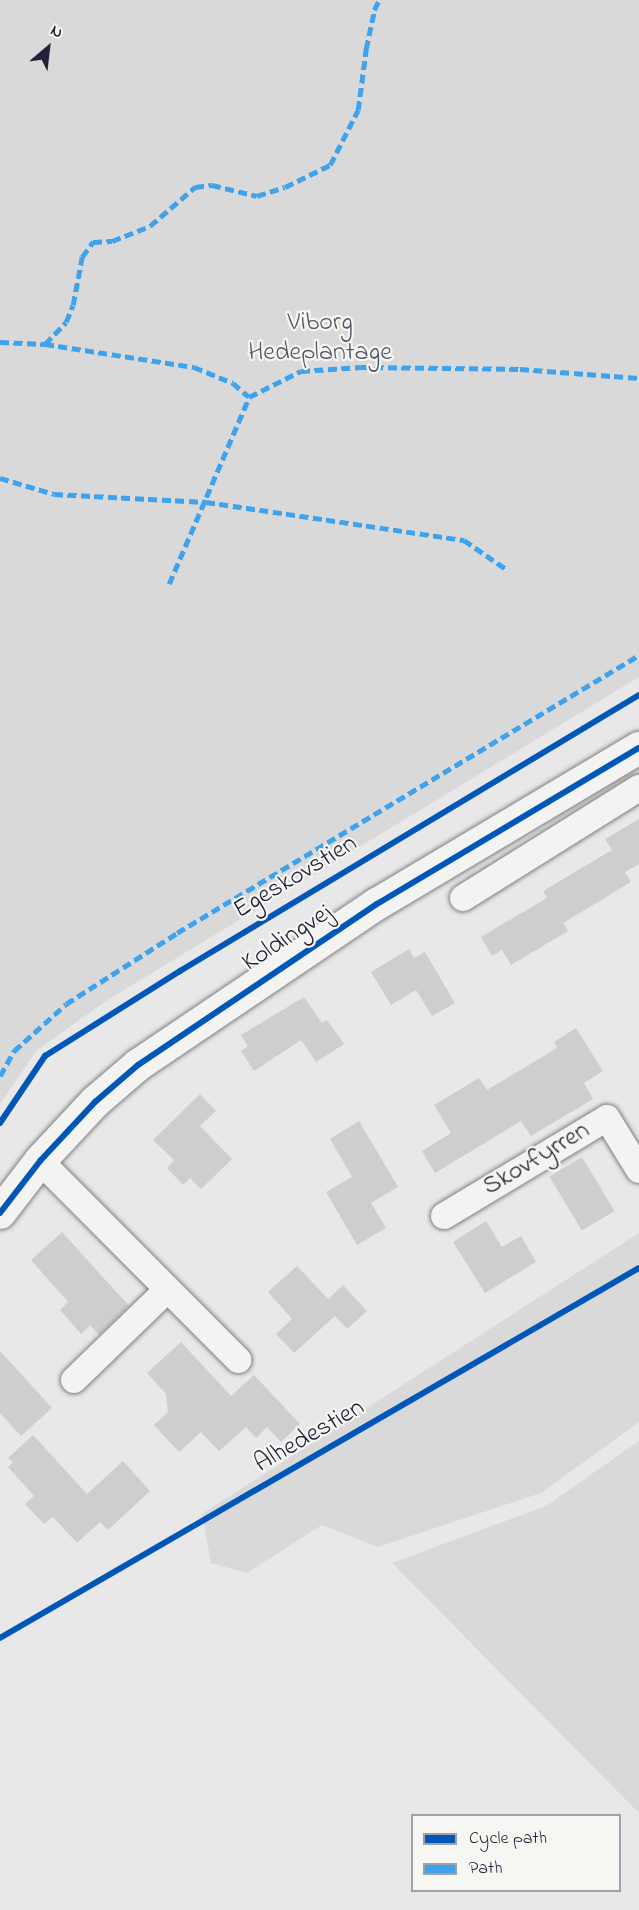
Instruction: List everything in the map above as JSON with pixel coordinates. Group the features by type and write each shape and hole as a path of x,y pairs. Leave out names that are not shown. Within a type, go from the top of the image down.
{"street":[{"name":"Koldingvej","path":"0,1213 40,1161 95,1102 120,1080 212,1012 376,904 639,748"},
{"path":"463,898 639,788"},
{"name":"Skovfyrren","path":"444,1216 607,1118 639,1170"},
{"path":"40,1161 238,1360"},
{"path":"74,1380 167,1290"}],"green space":[{"name":"Viborg Hedeplantage","path":"0,0 639,0 639,677 106,1001 37,1050 0,1104"},
{"path":"639,1233 639,1422 541,1493 378,1547 322,1525 247,1573 211,1563 202,1514"},
{"path":"639,1441 638,1812 392,1563 546,1506"}],"building":[{"path":"639,819 639,864 625,872 631,882 563,923 568,931 511,965 502,950 492,956 481,937 547,898 543,891 612,850 605,839"},
{"path":"409,949 414,958 425,952 455,1003 432,1016 416,990 391,1005 371,972"},
{"path":"304,997 322,1023 327,1020 344,1044 316,1062 301,1040 254,1071 241,1051 248,1046 241,1035"},
{"path":"576,1028 603,1071 584,1083 593,1099 531,1136 521,1121 435,1173 422,1151 451,1133 434,1105 479,1078 487,1090 557,1048 554,1042"},
{"path":"200,1094 216,1111 200,1126 232,1159 201,1189 190,1178 183,1185 167,1168 174,1160 153,1140"},
{"path":"359,1121 398,1187 371,1203 386,1228 357,1245 326,1192 352,1177 330,1139"},
{"path":"582,1157 614,1211 582,1231 549,1177"},
{"path":"486,1221 502,1247 521,1236 536,1262 485,1293 453,1242"},
{"path":"62,1232 129,1306 99,1335 90,1325 81,1334 60,1310 68,1302 31,1260"},
{"path":"297,1266 328,1299 343,1285 367,1311 347,1329 335,1316 294,1353 276,1334 292,1319 268,1292"},
{"path":"181,1342 231,1396 254,1375 300,1424 281,1442 267,1427 256,1438 246,1427 219,1451 201,1432 179,1452 154,1425 168,1412 166,1394 147,1373"},
{"path":"0,1351 52,1408 21,1436 0,1413"},
{"path":"33,1435 87,1494 123,1461 150,1491 108,1530 100,1522 77,1543 53,1517 44,1524 25,1504 34,1496 8,1467 13,1462 8,1458"}],"marked path":[{"path":"45,344 66,322 73,305 82,257 93,242 112,241 150,226 195,187 212,185 257,196 285,187 330,165 358,110 366,49 374,10 379,0"},
{"path":"0,342 45,344 194,367 233,383 249,397"},
{"path":"169,584 249,397 301,371 361,367 520,369 639,378"},
{"path":"0,478 54,494 206,502 464,540 506,569"},
{"path":"0,1076 14,1051 66,1004 177,933 639,655"}],"cycle path":[{"name":"Egeskovstien","path":"0,1123 45,1056 180,971 639,695"},
{"path":"0,1213 40,1161 95,1102 138,1065 377,904 639,748"},
{"name":"Alhedestien","path":"0,1638 639,1268"}]}
